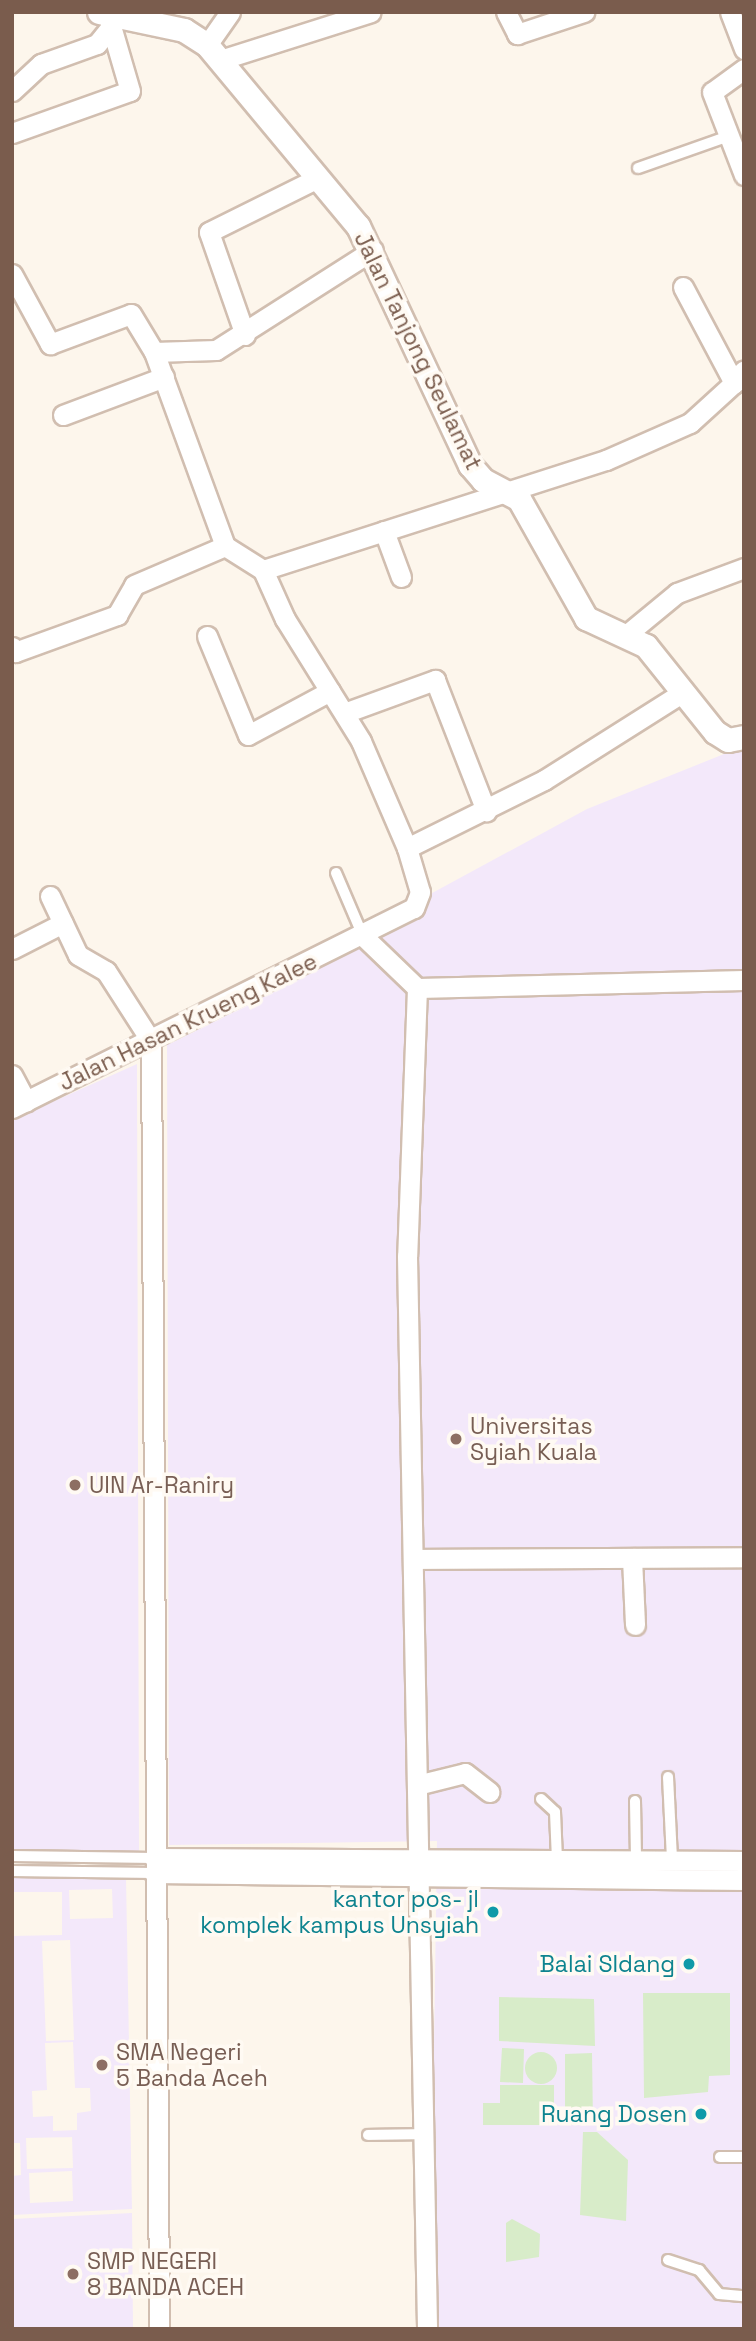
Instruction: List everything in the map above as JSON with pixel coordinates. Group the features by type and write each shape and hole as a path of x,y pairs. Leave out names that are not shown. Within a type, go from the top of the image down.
{"street":[{"path":"214,52 230,12"},
{"path":"214,52 371,12"},
{"path":"506,12 517,34 584,12"},
{"path":"730,12 744,49"},
{"path":"12,91 41,64 97,44 106,20"},
{"path":"12,133 130,91 106,20"},
{"name":"Jalan Tanjong Seulamat","path":"106,20 184,30 214,52 318,178 373,250 470,465 519,499 586,618 601,630 626,635 646,646 680,694 715,732 728,740 744,737"},
{"path":"744,69 713,87 726,137 744,175"},
{"path":"245,334 209,232 318,178"},
{"path":"154,352 213,351 245,334 373,250"},
{"path":"12,274 19,310 50,344 136,316 164,377 225,546 252,569 263,570 645,446 704,414 739,376 683,287"},
{"path":"63,415 164,377"},
{"path":"384,531 401,577"},
{"path":"12,647 15,652 117,615 129,588 225,546"},
{"path":"626,635 677,593 744,568"},
{"name":"Jalan Hasan Krueng Kalee","path":"19,1105 363,936 414,908 420,892 407,848 347,712 330,691 263,570"},
{"path":"208,636 248,736 330,691"},
{"path":"347,712 435,680 486,811"},
{"path":"407,848 486,811 680,694"},
{"path":"50,896 78,956 106,971 151,1041 154,1866 159,2329"},
{"path":"12,949 63,923"},
{"path":"363,936 417,988 744,980"},
{"path":"417,988 407,1256 421,1784 427,2329"},
{"path":"12,1075 19,1105"},
{"path":"632,1558 635,1625"},
{"path":"413,1559 744,1558"},
{"path":"421,1784 466,1773 489,1792"},
{"path":"422,1869 557,1860 744,1861"},
{"path":"154,1866 422,1869 744,1880"}],"lane":[{"path":"638,168 726,137"},
{"path":"336,873 363,936"},
{"path":"668,1777 672,1860"},
{"path":"541,1799 555,1812 557,1860"},
{"path":"635,1801 636,1860"},
{"path":"12,1856 154,1866"},
{"path":"38,1871 39,1857"},
{"path":"12,1871 154,1866"},
{"path":"368,2135 426,2134"},
{"path":"720,2157 744,2157"},
{"path":"668,2260 699,2270 719,2294 744,2296"}],"shaded area":[{"name":"Universitas Syiah Kuala","path":"744,746 744,2329 430,2329 437,1841 169,1845 167,1037 587,809"},
{"name":"UIN Ar-Raniry","path":"137,1064 139,1853 12,1850 12,1120"},
{"name":"SMA Negeri 5 Banda Aceh","path":"12,1878 126,1878 132,2209 12,2215 12,2176 21,2175 20,2143 12,2143 12,1936 62,1935 62,1892 12,1892","holes":["112,1889 113,1918 70,1919 69,1890","70,1940 74,2040 46,2041 42,1941","73,2042 75,2088 90,2088 91,2111 77,2113 77,2130 53,2131 53,2116 33,2117 32,2091 47,2090 45,2043","72,2137 73,2168 27,2169 26,2138","72,2171 73,2201 30,2203 29,2173"]},
{"name":"SMP NEGERI 8 BANDA ACEH","path":"132,2213 133,2329 12,2329 12,2219"}],"green space":[{"path":"643,1993 730,1993 730,2075 709,2076 708,2092 644,2098"},
{"path":"499,1997 594,1999 595,2046 499,2041"},
{"path":"502,2048 524,2049 523,2083 500,2082"},
{"path":"541,2052 553,2056 557,2068 553,2080 541,2084 529,2080 525,2068 529,2056"},
{"path":"592,2053 593,2124 565,2125 565,2054"},
{"path":"500,2085 554,2085 554,2125 483,2125 483,2103 500,2103"},
{"path":"583,2132 597,2132 628,2160 626,2221 580,2215"},
{"path":"512,2219 540,2234 539,2257 506,2262 506,2223"}],"place":[{"name":"Universitas Syiah Kuala","path":"456,1439"},
{"name":"UIN Ar-Raniry","path":"75,1485"},
{"name":"kantor pos- jl komplek kampus Unsyiah","path":"493,1912"},
{"name":"Balai SIdang","path":"689,1964"},
{"name":"SMA Negeri 5 Banda Aceh","path":"102,2065"},
{"name":"Ruang Dosen","path":"701,2114"},
{"name":"SMP NEGERI 8 BANDA ACEH","path":"73,2274"}]}
